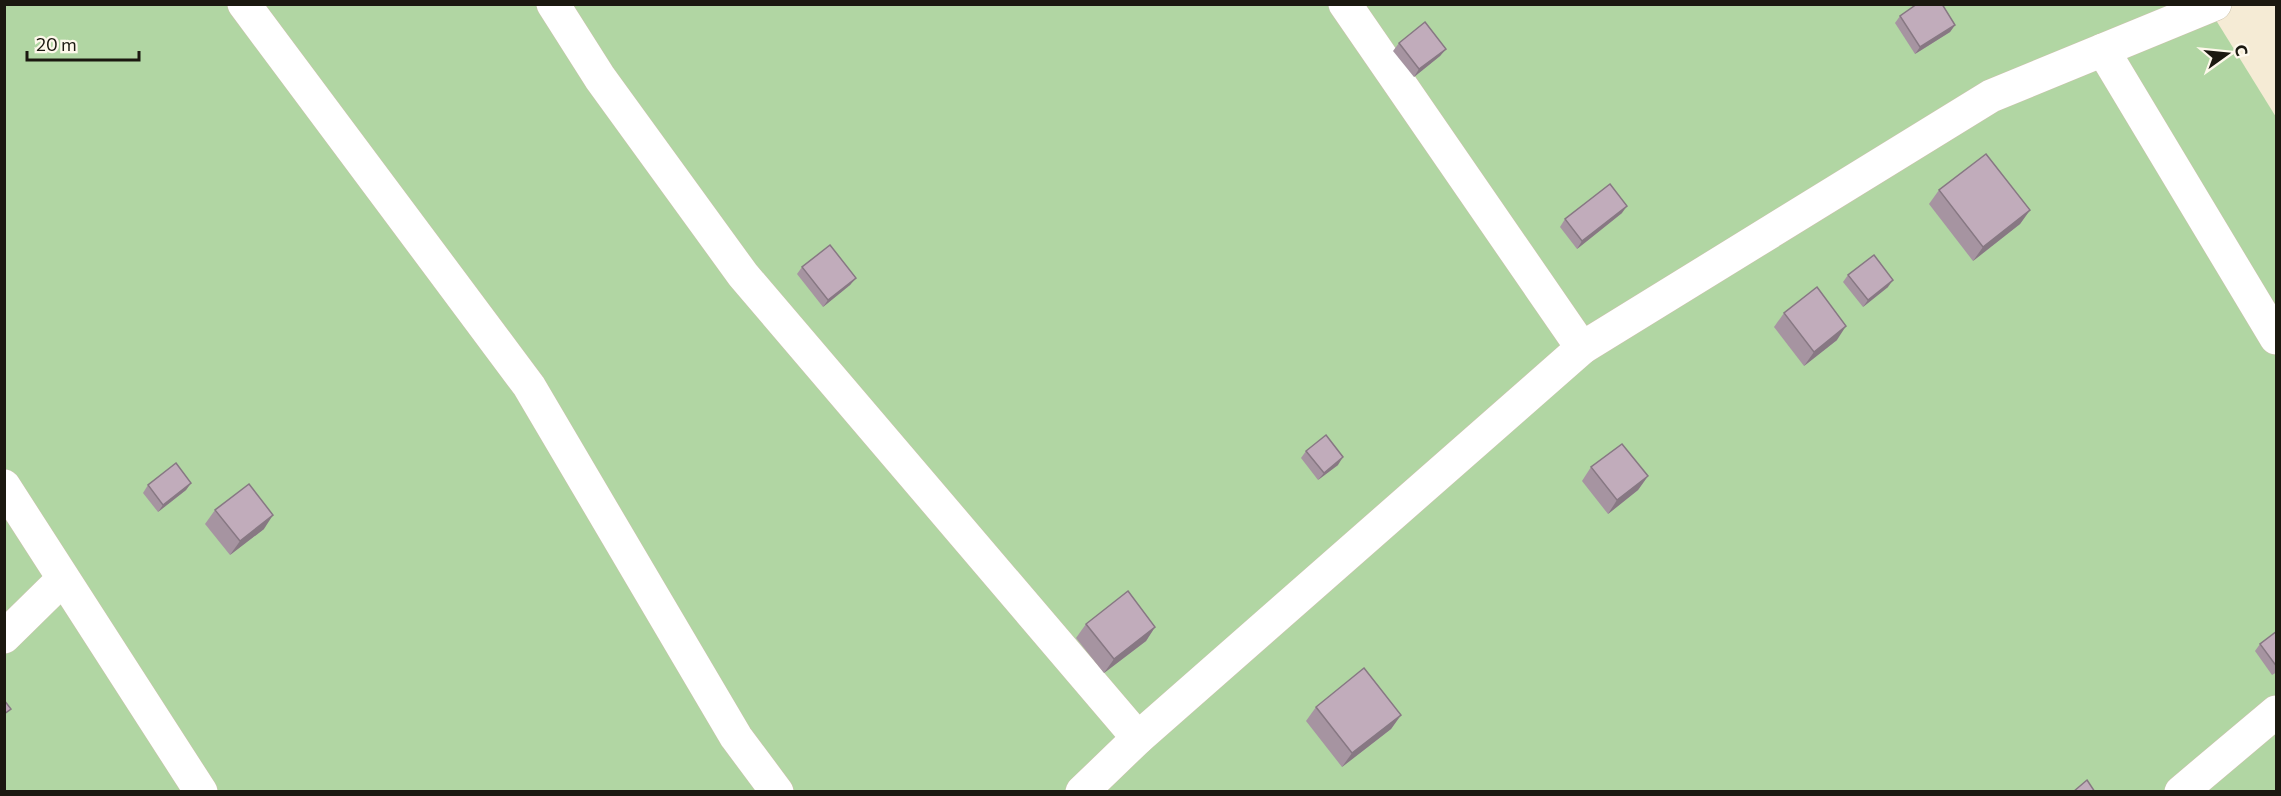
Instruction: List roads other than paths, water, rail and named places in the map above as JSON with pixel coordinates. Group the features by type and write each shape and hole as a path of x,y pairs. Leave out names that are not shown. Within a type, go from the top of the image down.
{"street":[{"path":"244,4 529,386 736,737 777,792"},
{"path":"553,4 600,78 743,275 1138,738"},
{"path":"1345,4 1582,348"},
{"path":"1082,792 1138,738 1582,348 1991,96 2215,4"},
{"path":"2103,50 2277,338"},
{"path":"4,486 201,792"},
{"path":"4,637 63,579"},
{"path":"2181,792 2277,711"}]}
